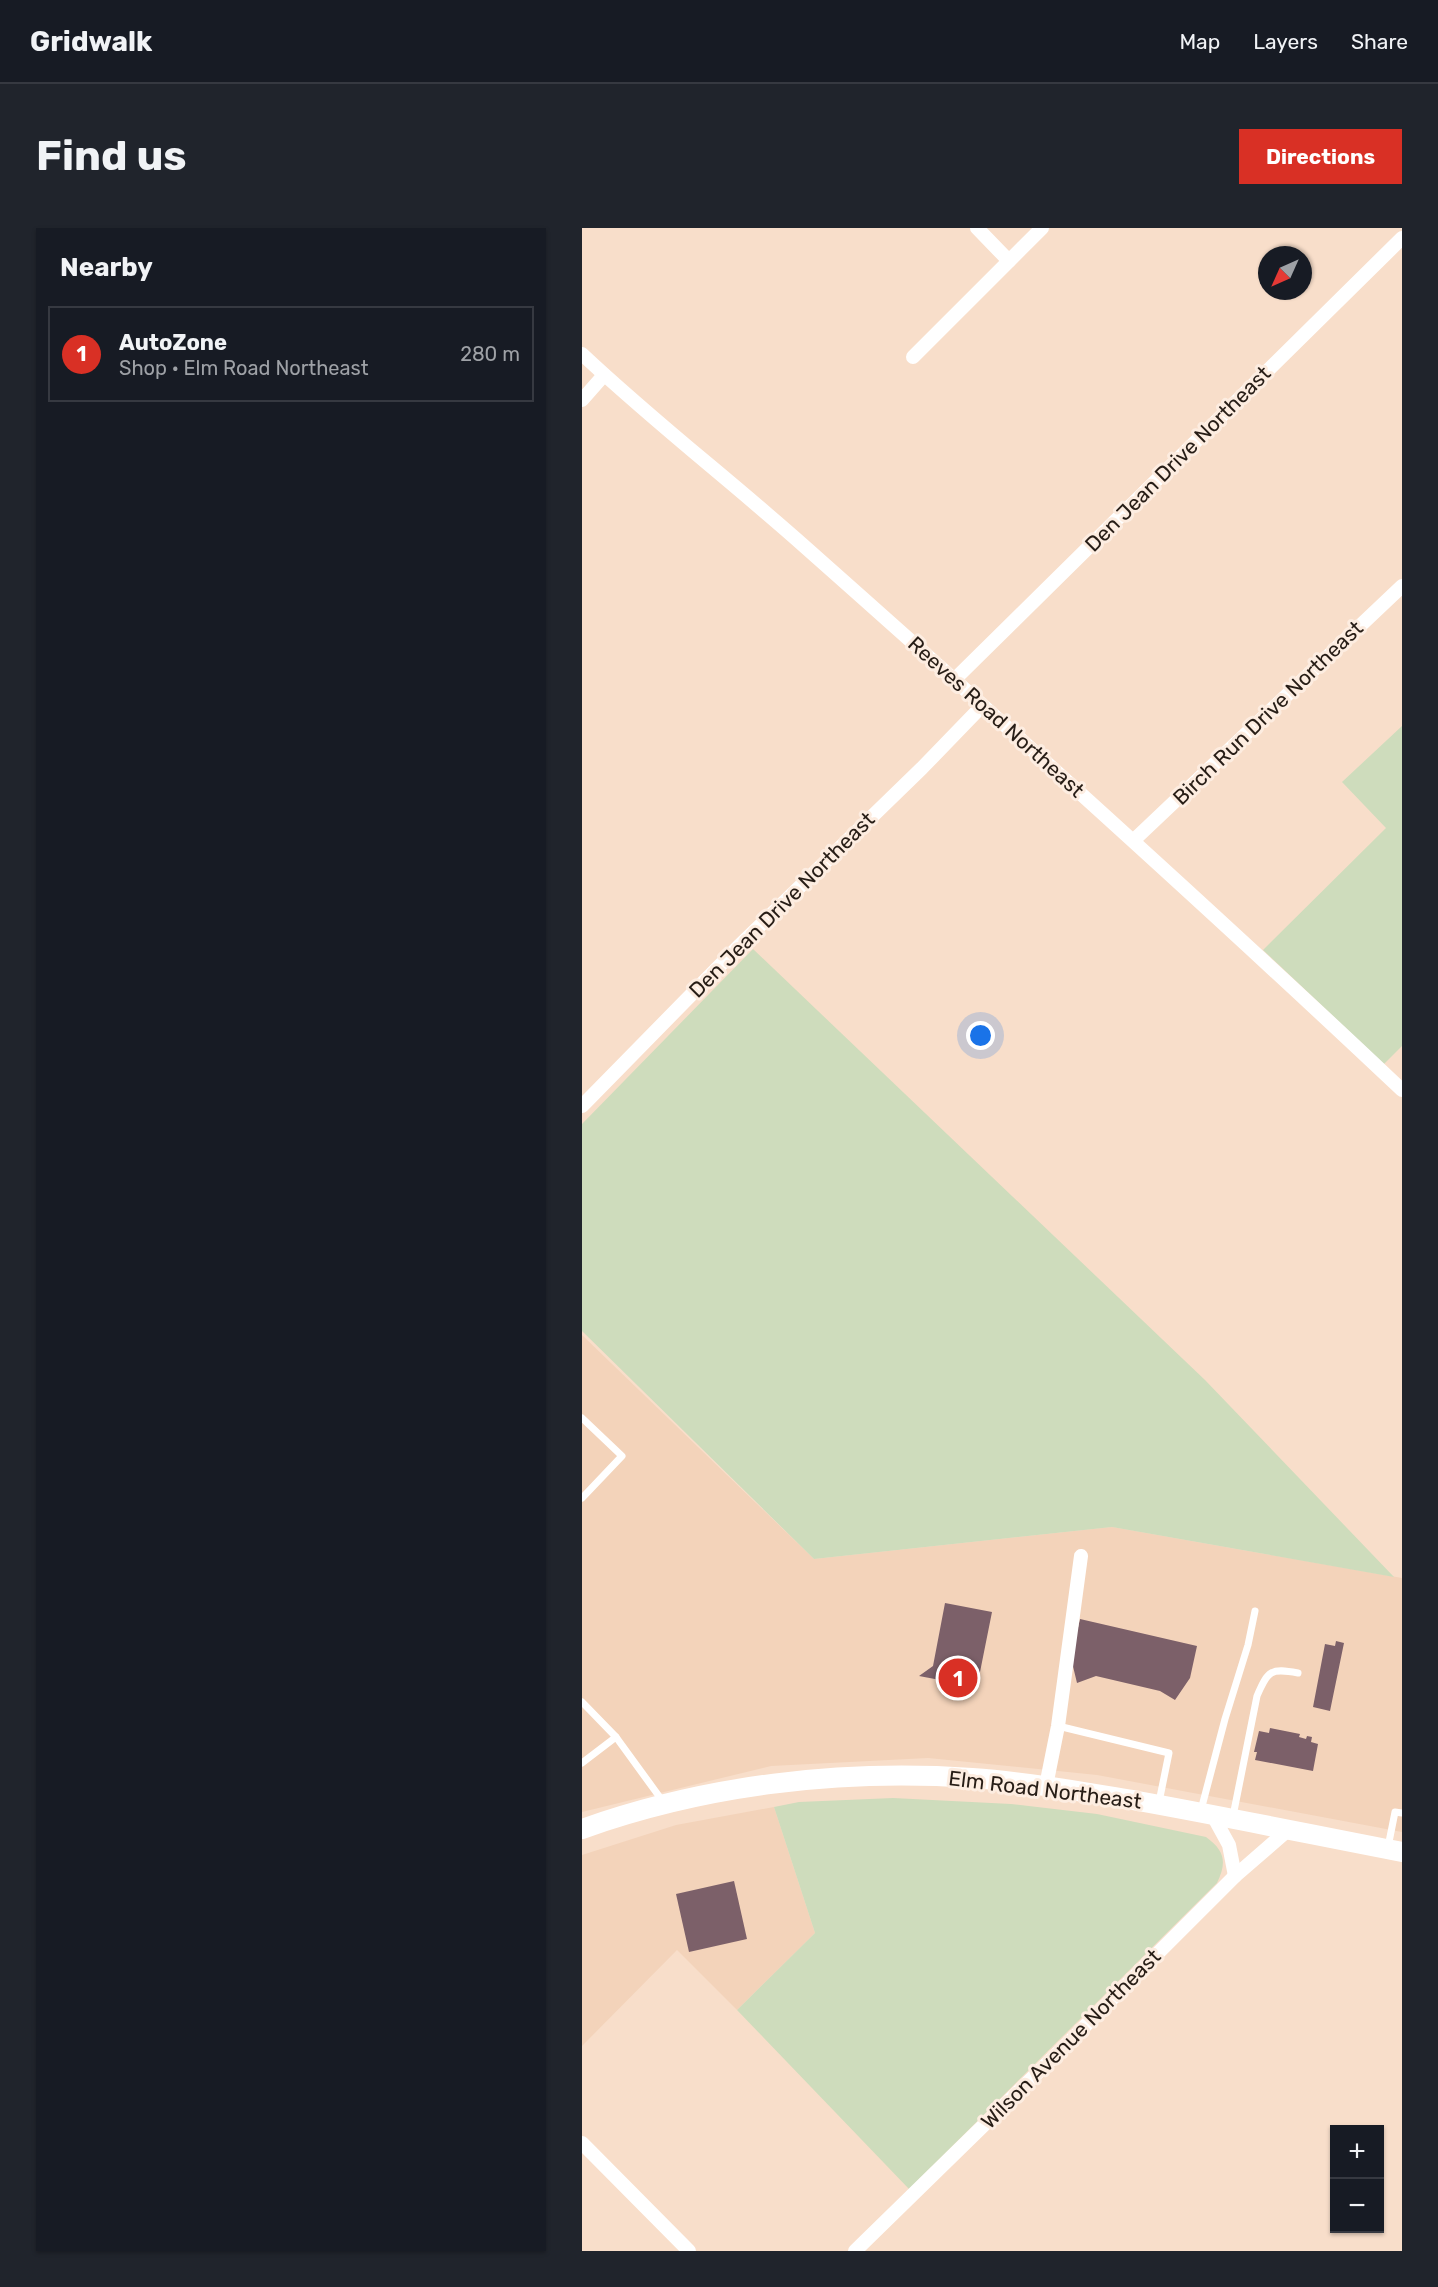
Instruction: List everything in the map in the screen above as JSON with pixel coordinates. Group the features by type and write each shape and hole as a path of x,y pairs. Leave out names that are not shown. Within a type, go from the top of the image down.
{"main road":[{"name":"Elm Road Northeast","path":"584,1825 729,1791 777,1784 865,1777 972,1778 1046,1786 1206,1813 1395,1850"}],"street":[{"path":"976,228 1009,261"},
{"path":"913,357 1042,228"},
{"name":"Den Jean Drive Northeast","path":"955,679 1402,238"},
{"name":"Reeves Road Northeast","path":"582,354 762,508 955,679 982,706 1134,840 1402,1090"},
{"path":"582,400 604,375"},
{"name":"Birch Run Drive Northeast","path":"1134,840 1402,586"},
{"name":"Den Jean Drive Northeast","path":"582,1106 748,937 922,768 982,706"},
{"path":"1046,1786 1058,1726 1081,1556"},
{"path":"1206,1813 1229,1845 1235,1876"},
{"name":"Wilson Avenue Northeast","path":"855,2251 1235,1876 1288,1830"},
{"path":"582,2143 689,2251"}],"lane":[{"path":"582,1418 622,1456 582,1498"},
{"path":"1206,1813 1225,1719 1256,1611"},
{"path":"1232,1818 1257,1695 1262,1683 1268,1675 1278,1670 1298,1673"},
{"path":"582,1702 616,1737 666,1805"},
{"path":"1058,1726 1169,1753 1158,1805"},
{"path":"582,1763 616,1737"},
{"path":"1395,1850 1395,1812 1402,1813"}],"shaded area":[{"path":"582,1335 814,1559 1112,1527 1402,1578 1402,1832 1097,1775 928,1758 771,1766 582,1812"},
{"path":"774,1807 815,1933 737,2010 677,1950 582,2046 582,1855 676,1825"}],"green space":[{"path":"1402,726 1402,1046 1384,1064 1263,950 1386,828 1342,782"},
{"path":"753,949 1205,1380 1394,1577 1112,1527 814,1559 582,1331 582,1124"},
{"path":"893,1798 1011,1804 1097,1814 1206,1837 1217,1847 1223,1863 1217,1883 909,2189 737,2010 815,1933 774,1807 799,1802"}],"building":[{"path":"945,1603 992,1612 977,1687 919,1676 933,1666"},
{"path":"1080,1619 1197,1646 1190,1678 1175,1700 1160,1691 1096,1676 1077,1683 1071,1658"},
{"path":"1336,1641 1344,1643 1330,1711 1313,1707 1325,1644 1335,1646"},
{"path":"1270,1728 1300,1734 1299,1737 1306,1739 1307,1736 1312,1737 1311,1742 1318,1744 1313,1771 1255,1760 1257,1752 1254,1752 1259,1731 1269,1733"},
{"path":"734,1881 747,1939 689,1952 676,1894"}],"place":[{"name":"AutoZone","path":"958,1678"}]}
